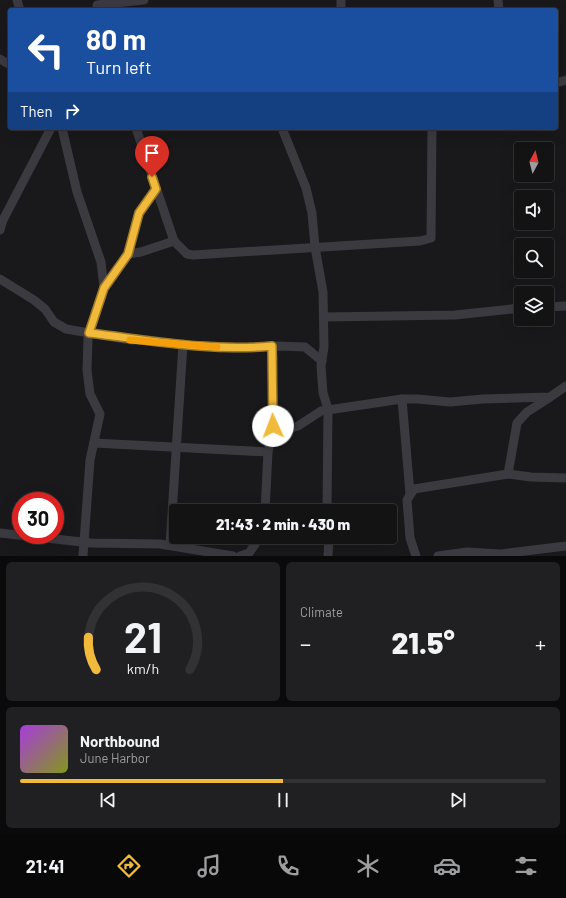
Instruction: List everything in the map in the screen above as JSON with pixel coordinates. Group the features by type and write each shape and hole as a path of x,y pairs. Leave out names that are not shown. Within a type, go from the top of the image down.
{"street":[{"path":"97,5 144,0"},
{"path":"0,230 3,220 50,130"},
{"path":"62,130 77,192 101,262 104,288"},
{"path":"137,130 174,241 187,254 194,255 420,241 431,238 432,130"},
{"path":"283,130 306,188 312,213 315,248 323,292 324,347 322,361 323,393 328,409 328,504"},
{"path":"83,556 90,460 100,414 90,394 87,350 89,333 104,288 128,254 139,213 156,189"},
{"path":"128,254 141,252 174,241"},
{"path":"0,279 46,309 54,322 66,329 131,340 147,340 232,348 272,346 305,347 322,361"},
{"path":"554,307 566,306"},
{"path":"324,317 455,315 514,309"},
{"path":"170,545 183,344"},
{"path":"272,346 272,419 273,426 278,432"},
{"path":"508,474 517,423 527,412 566,386"},
{"path":"265,504 268,452 271,439 278,432 298,426 328,409 402,399 450,402 482,399 550,398"},
{"path":"402,399 410,494"},
{"path":"94,443 268,452"},
{"path":"416,556 410,538 407,500 414,490 508,474 531,477 566,478"},
{"path":"0,533 84,542 170,545 233,556"},
{"path":"240,556 249,553 255,544"},
{"path":"328,556 329,544"},
{"path":"438,556 467,552 501,554 566,546"}],"slow traffic":[{"path":"130,340 147,340 217,347"}],"route":[{"path":"152,177 156,189 139,213 128,254 104,288 89,333 131,340 147,340 189,345 232,348 272,346 273,426"}]}
